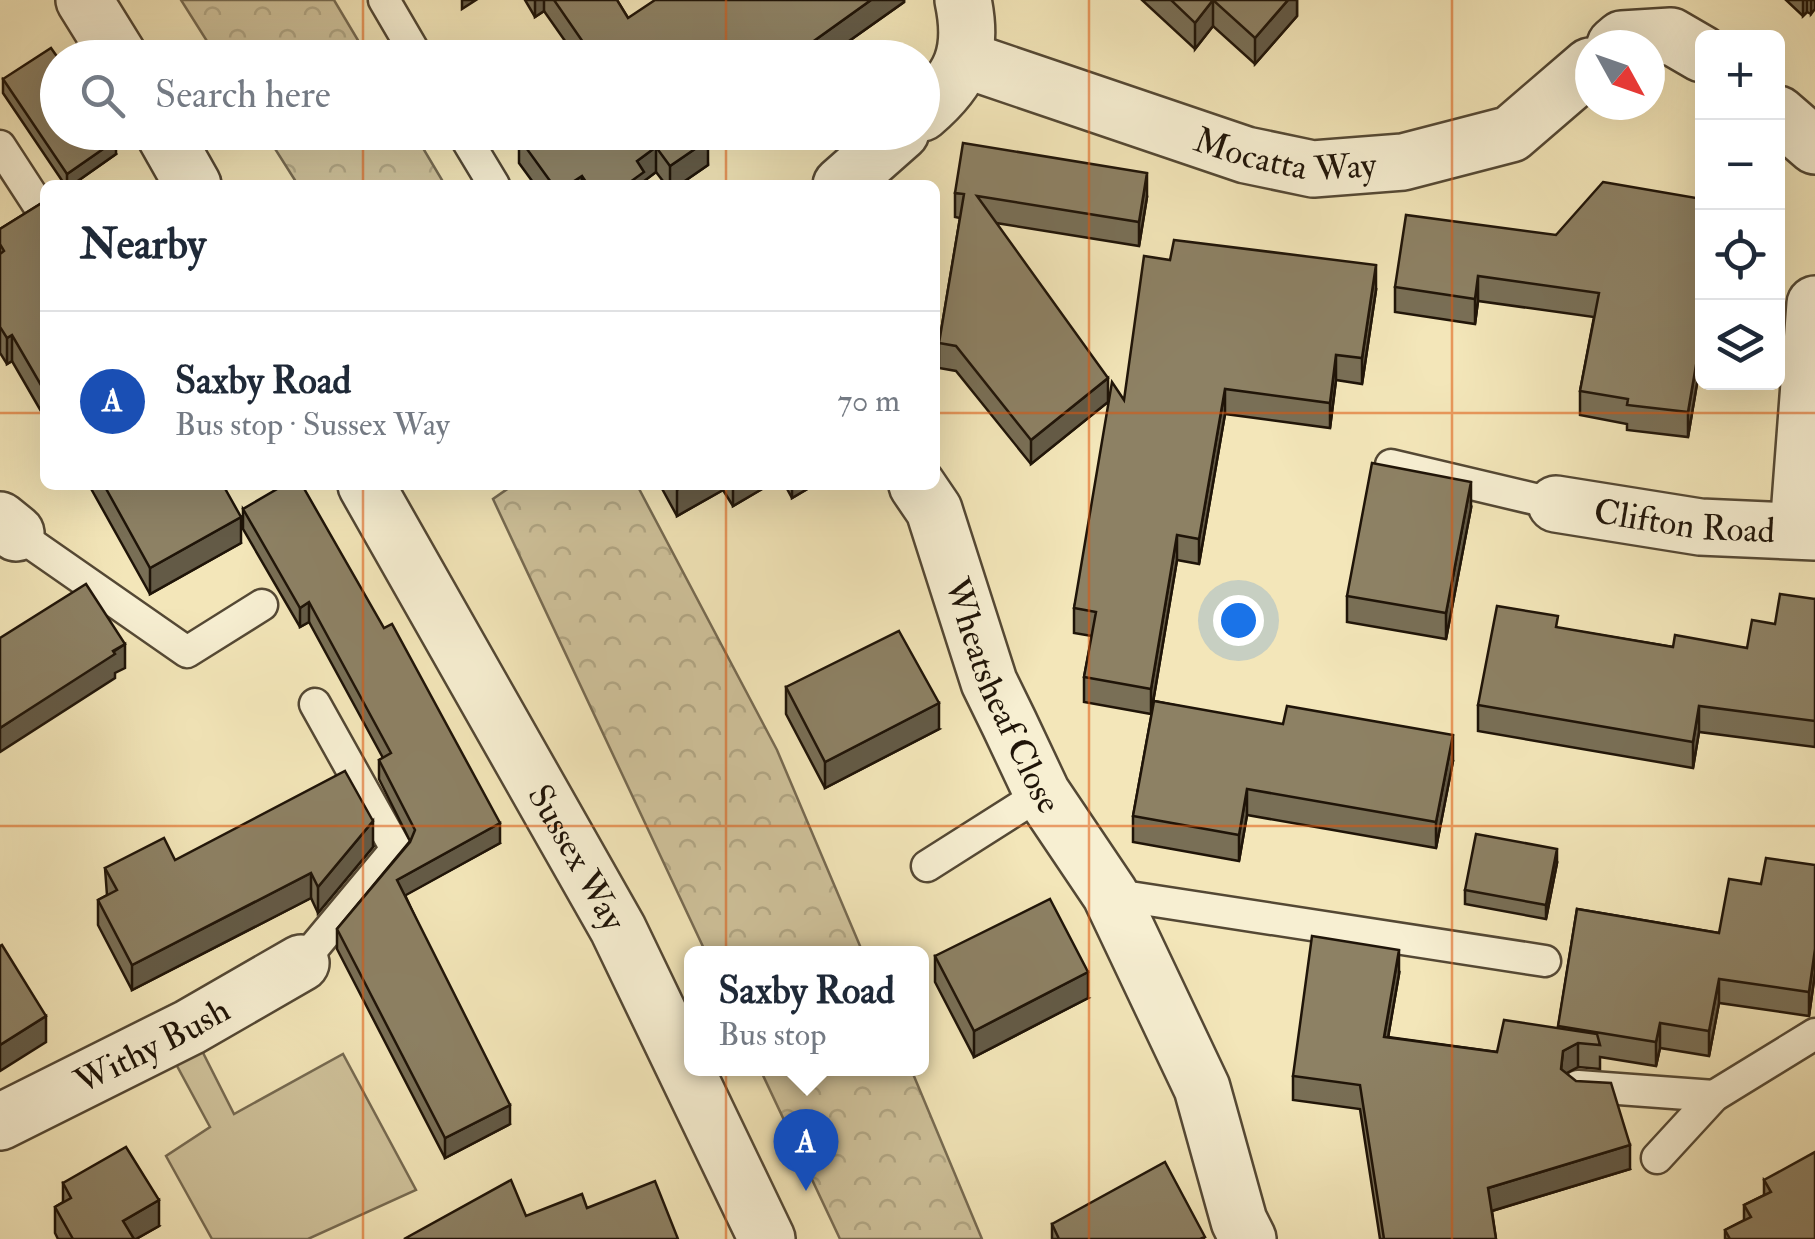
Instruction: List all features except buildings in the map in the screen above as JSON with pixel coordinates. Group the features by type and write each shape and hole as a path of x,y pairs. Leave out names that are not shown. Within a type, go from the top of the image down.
{"street":[{"path":"84,0 109,40"},
{"path":"940,99 966,60 962,0"},
{"name":"Mocatta Way","path":"1665,36 1672,36 1695,50"},
{"name":"Mocatta Way","path":"966,60 1246,155 1313,168 1402,162 1511,134 1575,73"},
{"path":"1785,120 1815,146"},
{"path":"174,150 191,180"},
{"path":"847,180 881,150"},
{"path":"1806,531 1815,304"},
{"name":"Sussex Way","path":"369,490 618,928 684,1066"},
{"name":"Wheatsheaf Close","path":"920,490 934,510 989,682 1042,793 1110,894 1202,1088 1239,1220 1248,1239"},
{"name":"Clifton Road","path":"1556,504 1700,527 1806,531"},
{"name":"Withy Bush","path":"0,1122 190,1027 302,963"},
{"name":"Sussex Way","path":"689,1076 767,1239"}],"lane":[{"path":"384,0 407,40"},
{"path":"0,146 37,203"},
{"path":"473,150 491,180"},
{"path":"1392,465 1556,504"},
{"path":"8,527 187,652 262,605"},
{"path":"302,963 396,849 315,704"},
{"path":"927,866 1042,793"},
{"path":"1110,894 1545,961"},
{"path":"1658,1158 1714,1096 1815,1034"},
{"path":"1578,1086 1714,1096"}],"green space":[{"path":"181,0 334,0 358,40 206,40"},
{"path":"276,150 424,150 442,180 295,180"},
{"path":"506,490 640,490 777,750 860,946 703,946 493,499"},
{"path":"190,1027 234,1114 343,1054 416,1190 308,1239 212,1239 166,1156 210,1127 163,1040"},
{"path":"763,1076 914,1076 982,1239 840,1239"}],"place":[{"name":"Saxby Road","path":"806,1191"}]}
